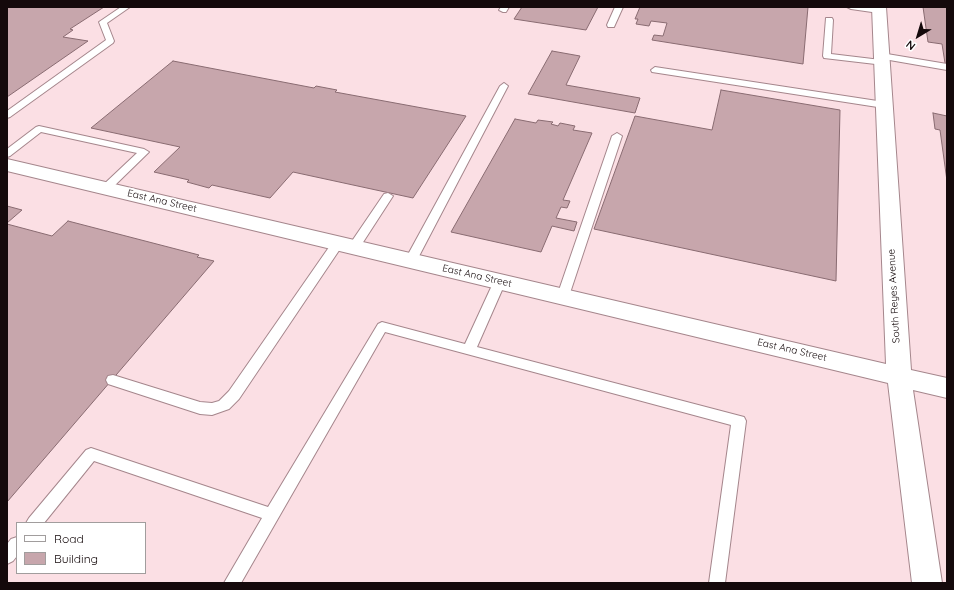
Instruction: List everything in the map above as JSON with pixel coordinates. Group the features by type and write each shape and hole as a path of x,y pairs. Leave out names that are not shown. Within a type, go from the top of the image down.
{"street":[{"name":"South Reyes Avenue","path":"879,9 899,375 927,583"},
{"name":"East Ana Street","path":"7,165 899,375 947,388"}],"lane":[{"path":"7,115 110,41 103,22 126,7"},
{"path":"611,24 619,7"},
{"path":"850,7 879,9"},
{"path":"829,20 827,56 947,66"},
{"path":"655,70 884,105"},
{"path":"411,260 504,86"},
{"path":"7,154 39,129 144,152 106,188"},
{"path":"563,296 618,136"},
{"path":"112,380 200,408 212,409 224,405 234,395 346,245 388,196"},
{"path":"469,350 500,281"},
{"path":"232,583 382,327 739,421 717,583"},
{"path":"35,522 91,454 272,515"},
{"path":"7,556 16,545"}],"building":[{"path":"7,7 104,7 70,29 73,30 63,37 88,41 7,97"},
{"path":"522,7 598,7 586,30 514,19"},
{"path":"640,7 808,7 803,64 652,40 654,35 663,36 667,23 651,21 649,26 636,24 638,19 635,19"},
{"path":"923,7 947,7 947,64 945,63 942,44 928,42"},
{"path":"552,51 580,56 566,85 640,98 635,113 528,94"},
{"path":"173,61 314,88 316,86 337,90 335,92 466,116 413,198 293,172 270,198 212,185 209,188 187,182 189,180 154,172 180,147 91,128"},
{"path":"721,90 840,110 836,281 594,229 635,116 712,130"},
{"path":"933,113 947,116 947,181 940,130 935,129"},
{"path":"515,119 536,123 538,120 553,122 551,124 558,126 560,123 575,126 573,130 592,133 563,200 570,201 567,208 561,207 556,218 577,222 574,231 552,226 541,252 451,232"},
{"path":"7,206 22,210 7,223"},
{"path":"68,221 199,255 197,257 214,261 7,502 7,224 52,236"}]}
